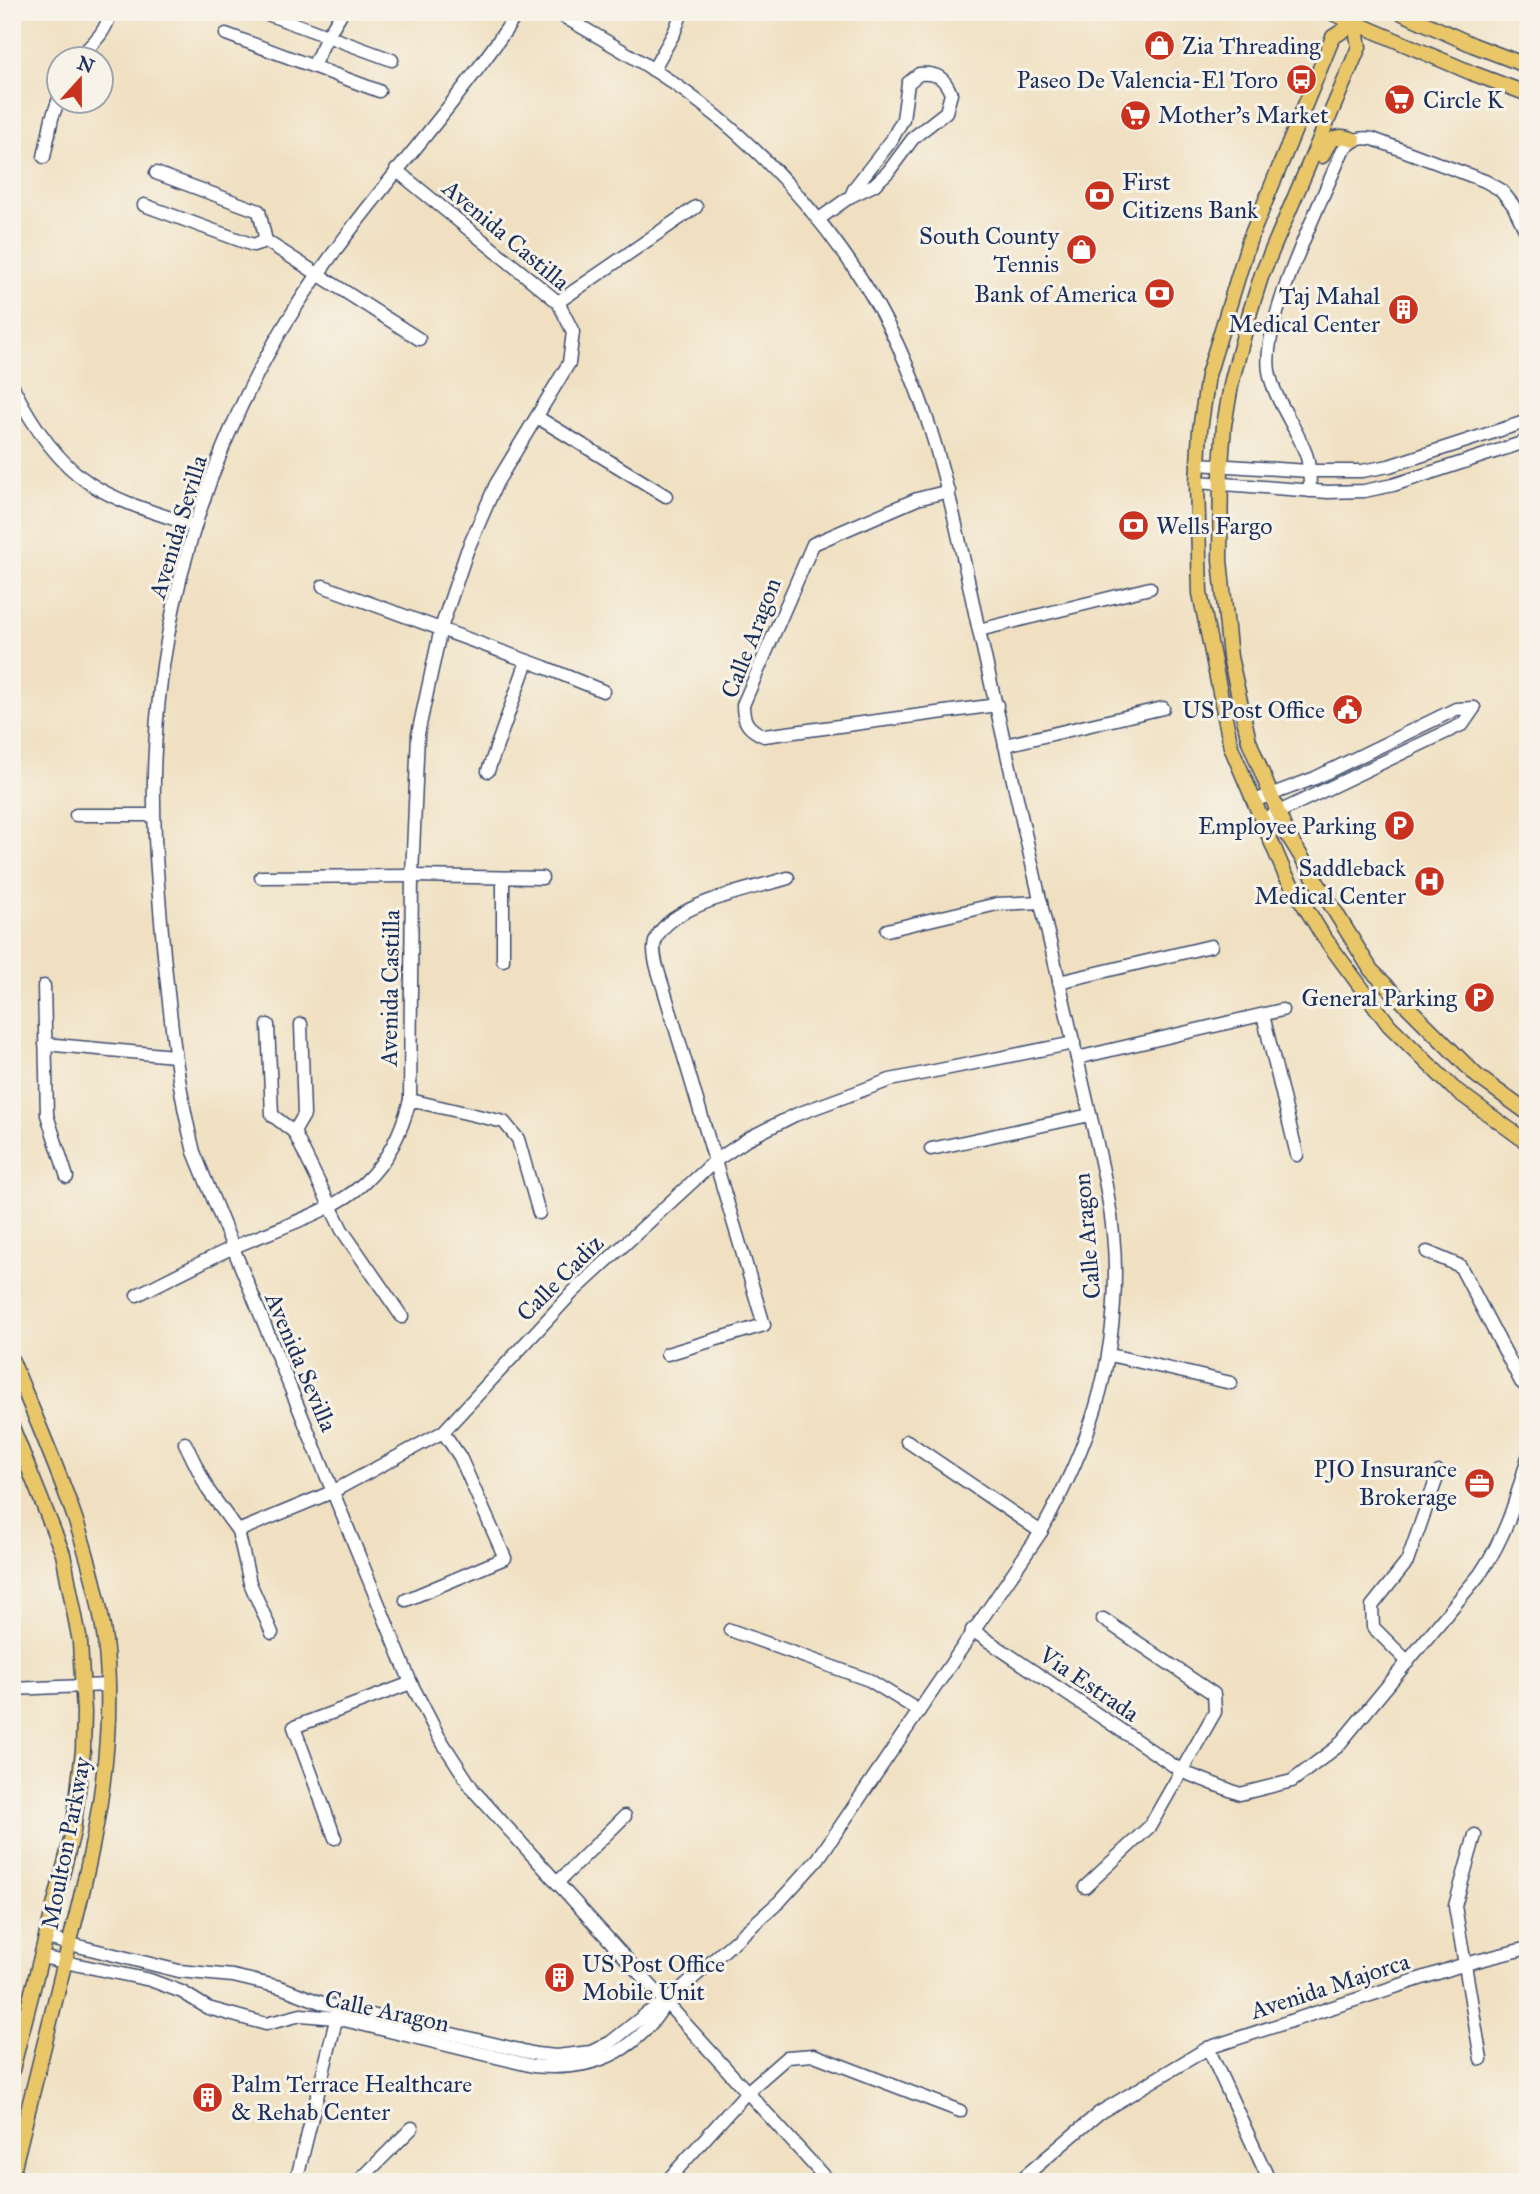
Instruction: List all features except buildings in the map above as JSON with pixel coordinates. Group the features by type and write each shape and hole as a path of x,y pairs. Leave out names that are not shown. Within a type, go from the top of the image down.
{"main road":[{"path":"1330,12 1357,18 1472,73 1528,94"},
{"path":"1400,12 1528,66"},
{"path":"1357,18 1359,47 1267,261 1246,324 1226,411 1220,484 1220,560 1230,657 1249,741 1286,832 1371,970 1477,1076 1528,1113"},
{"path":"1357,18 1333,37 1249,241 1208,375 1196,482 1200,593 1230,747 1285,874 1351,976 1389,1025 1453,1088 1528,1143"},
{"path":"1331,110 1338,122 1358,138"},
{"path":"1301,185 1310,178 1328,141 1345,136 1358,138"},
{"name":"Moulton Parkway","path":"12,1361 76,1518 97,1599 105,1641 108,1685 103,1791 70,1945 12,2175"},
{"name":"Moulton Parkway","path":"12,1427 63,1554 78,1630 83,1686 83,1750 73,1832 12,2070"}],"street":[{"path":"92,46 107,27 111,12"},
{"path":"262,12 392,60"},
{"path":"313,66 342,12"},
{"name":"Avenida Sevilla","path":"518,12 491,51 356,220 318,274 271,349 245,400 195,526 176,599 162,678 155,747 153,815 174,1056 181,1103 194,1152 231,1248 411,1683 439,1737 474,1791 829,2182"},
{"name":"Calle Aragon","path":"46,1938 179,1970 233,1976 280,1987 338,2013 533,2066 554,2068 588,2065 621,2051 654,2023 666,2002 779,1902 818,1859 1041,1532 1064,1491 1099,1403 1110,1355 1114,1310 1115,1265 1109,1194 949,491 922,402 891,332 860,278 819,219 769,163 724,122 653,70 556,12"},
{"path":"653,70 674,33 682,12"},
{"path":"226,34 379,91"},
{"path":"819,219 851,196 874,185 888,172 914,137 946,112 951,94 943,78 935,74 919,74 908,83 903,119 891,141 851,196"},
{"path":"44,157 53,116"},
{"path":"1310,491 1306,454 1272,382 1268,357 1270,340 1304,241 1343,150 1358,138 1373,139 1493,185 1508,197 1528,236"},
{"name":"Avenida Castilla","path":"231,1248 331,1206 362,1185 388,1156 401,1132 410,1100 412,876 418,734 441,628 467,551 496,484 569,363 573,332 558,302 396,170"},
{"path":"156,173 259,211 266,241 419,339"},
{"path":"144,205 253,245 266,241"},
{"path":"558,302 696,207"},
{"path":"12,385 41,435 88,482 121,500 195,526"},
{"path":"537,417 666,496"},
{"path":"1197,464 1309,471 1362,471 1389,466 1528,421"},
{"path":"1196,482 1352,492 1378,488 1528,441"},
{"name":"Calle Aragon","path":"949,491 917,499 813,544 743,705 743,718 751,730 764,736 997,705"},
{"path":"323,586 441,628 603,691"},
{"path":"979,630 1150,588"},
{"path":"488,771 527,661"},
{"path":"1005,745 1163,708"},
{"path":"1254,801 1315,778 1456,709 1474,708 1463,724 1262,820"},
{"path":"76,815 153,815"},
{"name":"Avenida Castilla","path":"261,877 542,878"},
{"path":"503,878 503,960"},
{"path":"667,1354 764,1325 664,990 654,943 664,924 687,909 788,878"},
{"path":"887,930 997,904 1041,902"},
{"path":"1059,982 1211,946"},
{"path":"44,985 47,1115 67,1177"},
{"path":"1077,1058 1282,1010"},
{"path":"1263,1015 1297,1155"},
{"path":"294,1132 304,1115 301,1024"},
{"path":"268,1025 272,1115 294,1132 342,1230 402,1317"},
{"name":"Calle Cadiz","path":"332,1492 443,1432 573,1292 715,1161 762,1131 844,1095 890,1080 1073,1043"},
{"path":"45,1044 174,1056"},
{"name":"Avenida Castilla","path":"410,1100 504,1122 518,1139 539,1213"},
{"path":"931,1149 1090,1115"},
{"path":"137,1295 231,1248"},
{"path":"1427,1251 1460,1266 1521,1382 1528,1388"},
{"path":"1110,1355 1231,1383"},
{"path":"406,1600 505,1558 460,1457 443,1432"},
{"path":"907,1441 1041,1532"},
{"path":"185,1443 208,1490 238,1531 250,1583 272,1633"},
{"name":"Via Estrada","path":"972,1630 1183,1772 1240,1794 1292,1781 1337,1747 1480,1574 1498,1547 1512,1512 1528,1457"},
{"path":"1408,1662 1373,1627 1372,1606 1407,1562 1439,1472"},
{"path":"238,1531 332,1492"},
{"path":"1085,1887 1150,1826 1215,1712 1214,1695 1103,1619"},
{"path":"730,1630 869,1681 919,1711"},
{"path":"335,1838 294,1727 411,1683"},
{"path":"12,1689 108,1685"},
{"path":"557,1882 625,1816"},
{"path":"1475,1835 1455,1906 1481,2059"},
{"name":"Avenida Majorca","path":"1017,2182 1099,2113 1208,2048 1465,1964 1528,1948"},
{"name":"Calle Aragon","path":"41,1957 150,1980 182,1992 208,2008 266,2024 301,2015 338,2013"},
{"path":"296,2182 338,2013"},
{"path":"1208,2048 1270,2182"},
{"path":"666,2182 747,2092 787,2057 814,2055 960,2111"},
{"path":"359,2182 412,2128"}],"place":[{"name":"Zia Threading","path":"1159,46"},
{"name":"Paseo De Valencia-El Toro","path":"1301,80"},
{"name":"Circle K","path":"1400,100"},
{"name":"Mother's Market","path":"1135,115"},
{"name":"First Citizens Bank","path":"1099,196"},
{"name":"South County Tennis","path":"1082,250"},
{"name":"Bank of America","path":"1160,294"},
{"name":"Taj Mahal Medical Center","path":"1403,310"},
{"name":"Wells Fargo","path":"1133,526"},
{"name":"US Post Office","path":"1348,710"},
{"name":"Employee Parking","path":"1399,826"},
{"name":"Saddleback Medical Center","path":"1429,882"},
{"name":"General Parking","path":"1480,998"},
{"name":"PJO Insurance Brokerage","path":"1480,1483"},
{"name":"US Post Office Mobile Unit","path":"559,1978"},
{"name":"Palm Terrace Healthcare & Rehab Center","path":"208,2098"}]}
